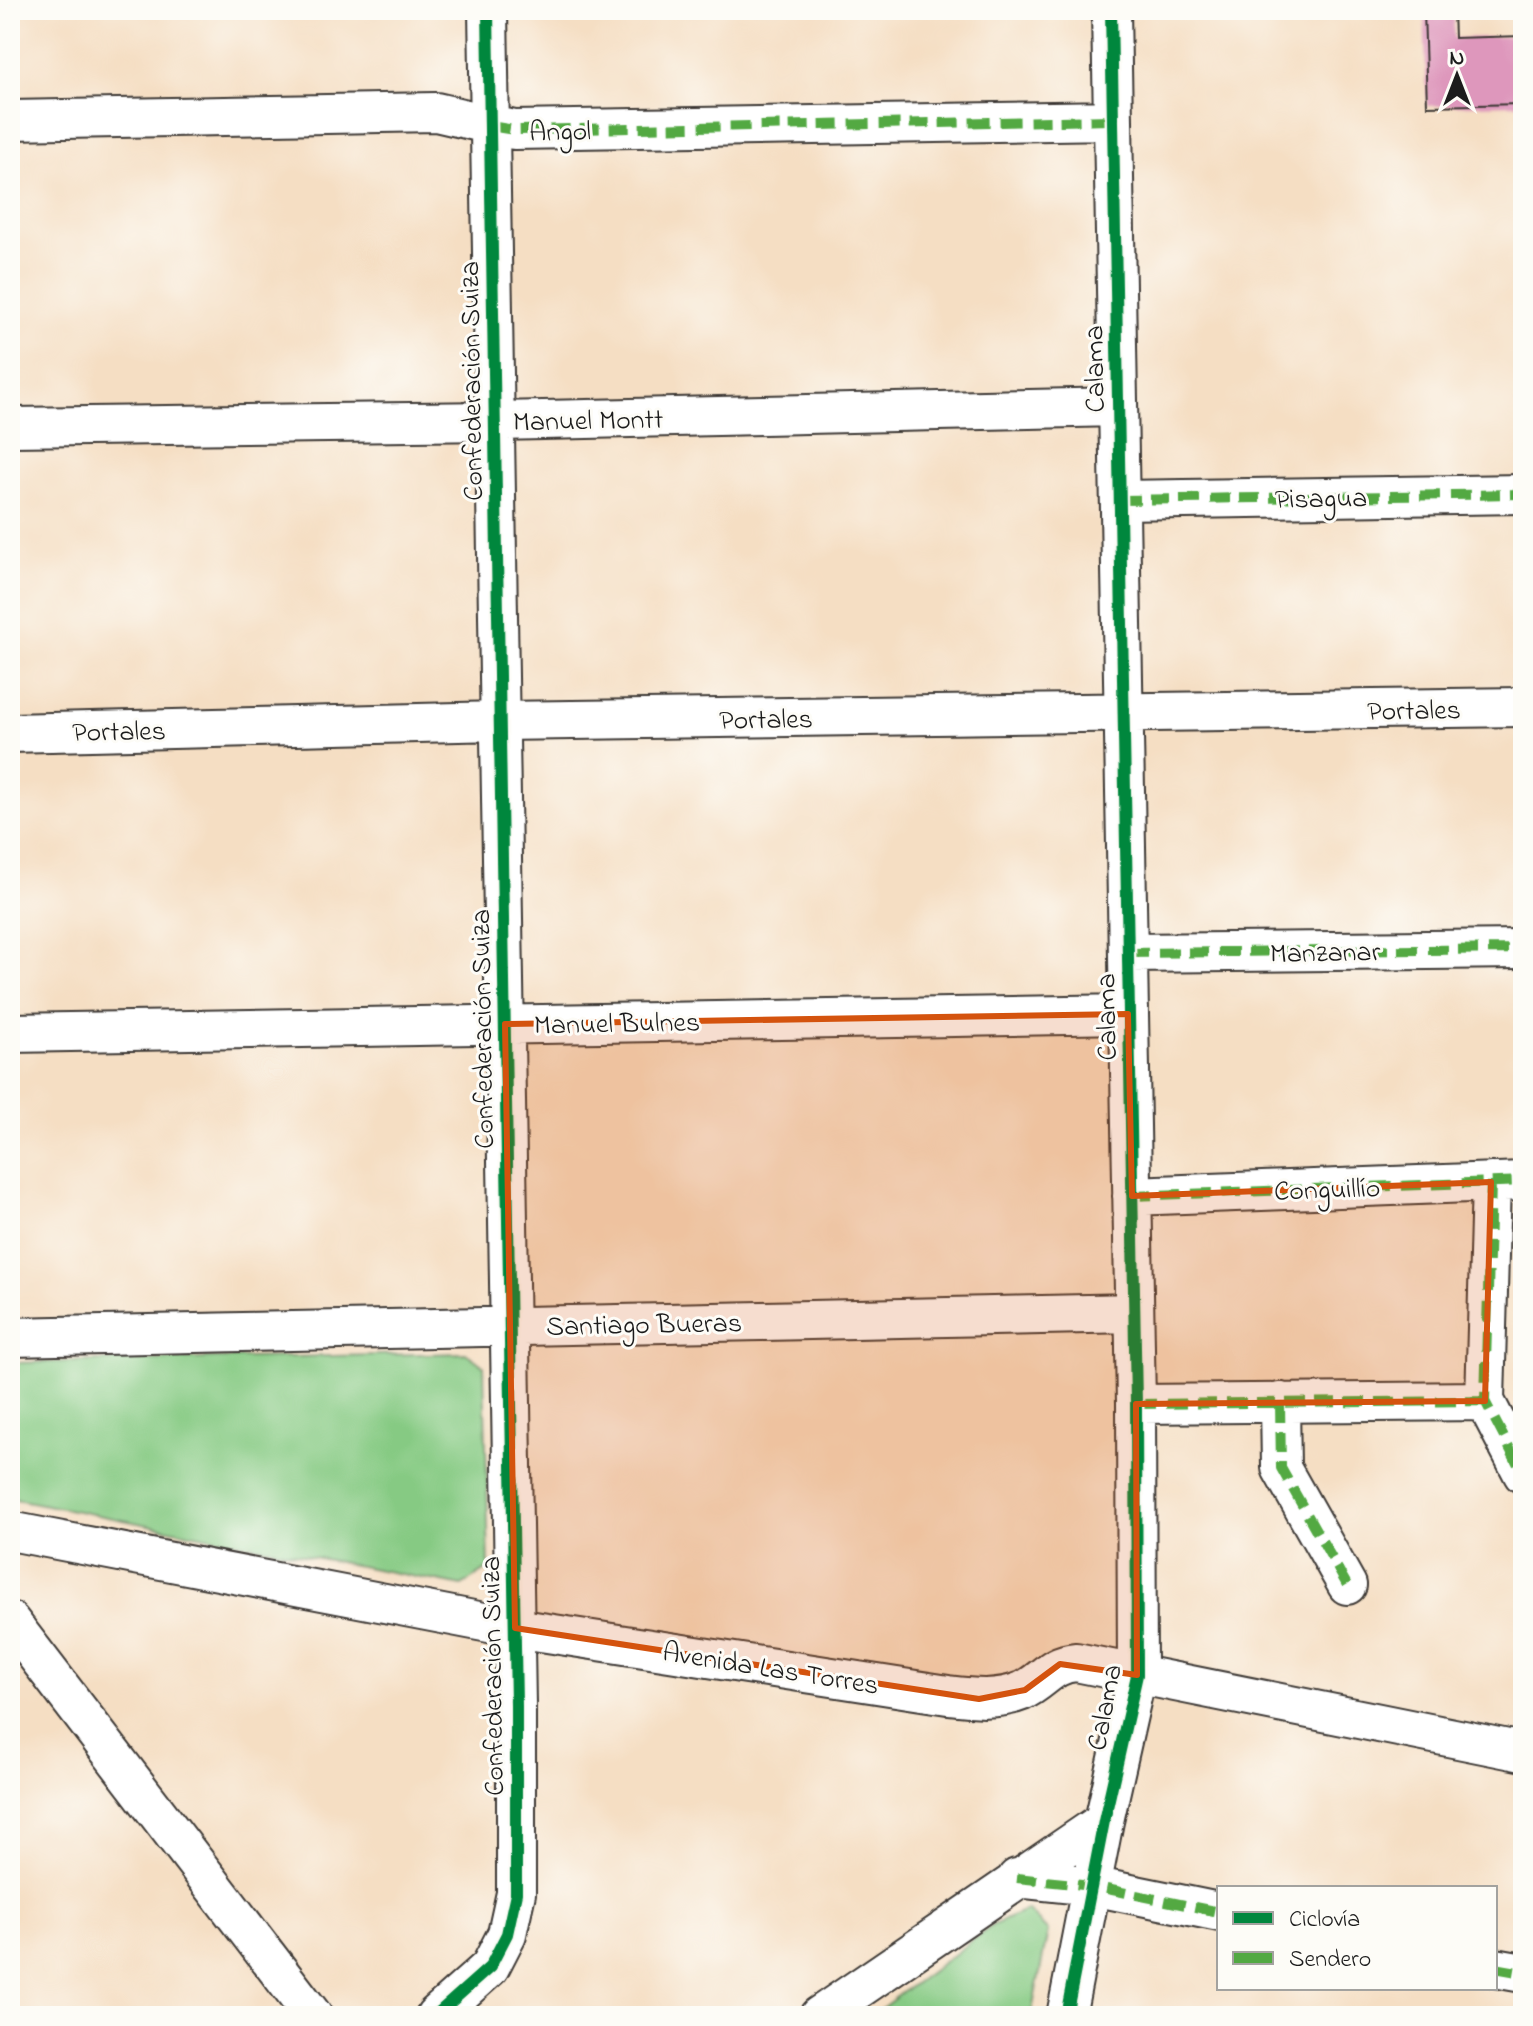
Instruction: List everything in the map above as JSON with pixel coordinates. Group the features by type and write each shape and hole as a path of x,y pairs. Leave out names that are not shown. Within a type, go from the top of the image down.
{"street":[{"name":"Confederación Suiza","path":"435,2016 490,1967 507,1934 516,1893 515,1628 488,10"},
{"name":"Calama","path":"1066,2016 1104,1821 1137,1675 1136,1404 1111,10"},
{"name":"Angol","path":"10,120 436,112 514,130 1113,120"},
{"name":"Manuel Montt","path":"10,427 494,421 1118,407"},
{"name":"Pisagua","path":"1120,500 1523,494"},
{"name":"Portales","path":"10,733 499,721 1523,707"},
{"name":"Manzanar","path":"1128,953 1523,949"},
{"name":"Manuel Bulnes","path":"10,1033 1128,1014"},
{"name":"Conguillío","path":"1132,1196 1507,1182"},
{"path":"1507,1182 1485,1401 1523,1474"},
{"name":"Santiago Bueras","path":"10,1337 1134,1313"},
{"path":"1136,1404 1485,1401"},
{"path":"1280,1402 1281,1468 1347,1585"},
{"name":"Avenida Las Torres","path":"10,1531 515,1628 979,1699 1007,1696 1025,1690 1060,1664 1076,1662 1523,1752"},
{"path":"10,1621 313,2016"},
{"path":"819,2016 1104,1821"},
{"path":"1017,1878 1092,1886 1217,1912"},
{"path":"1497,1968 1523,1973"}],"highlighted area":[{"path":"1128,1014 1132,1196 1491,1182 1485,1401 1136,1404 1137,1675 1060,1664 1025,1690 979,1699 515,1628 505,1024"}],"green space":[{"path":"466,1353 484,1366 489,1568 462,1586 10,1498 10,1363"},
{"path":"1027,1910 1048,1931 1031,2016 871,2016 993,1925"}],"building":[{"path":"1424,10 1453,10 1454,38 1523,36 1523,104 1427,106"}],"marked path":[{"path":"490,126 514,130 1113,120"},
{"path":"1120,500 1523,494"},
{"path":"1128,953 1523,949"},
{"path":"1132,1196 1523,1181"},
{"path":"1491,1182 1485,1401 1523,1474"},
{"path":"1136,1404 1485,1401"},
{"path":"1280,1402 1281,1468 1347,1585"},
{"path":"1017,1878 1092,1886 1217,1912"},
{"path":"1497,1968 1523,1973"}],"cycle path":[{"path":"435,2016 490,1967 507,1934 516,1893 516,1706 488,10"},
{"path":"1066,2016 1104,1821 1137,1675 1136,1404 1111,10"}]}
